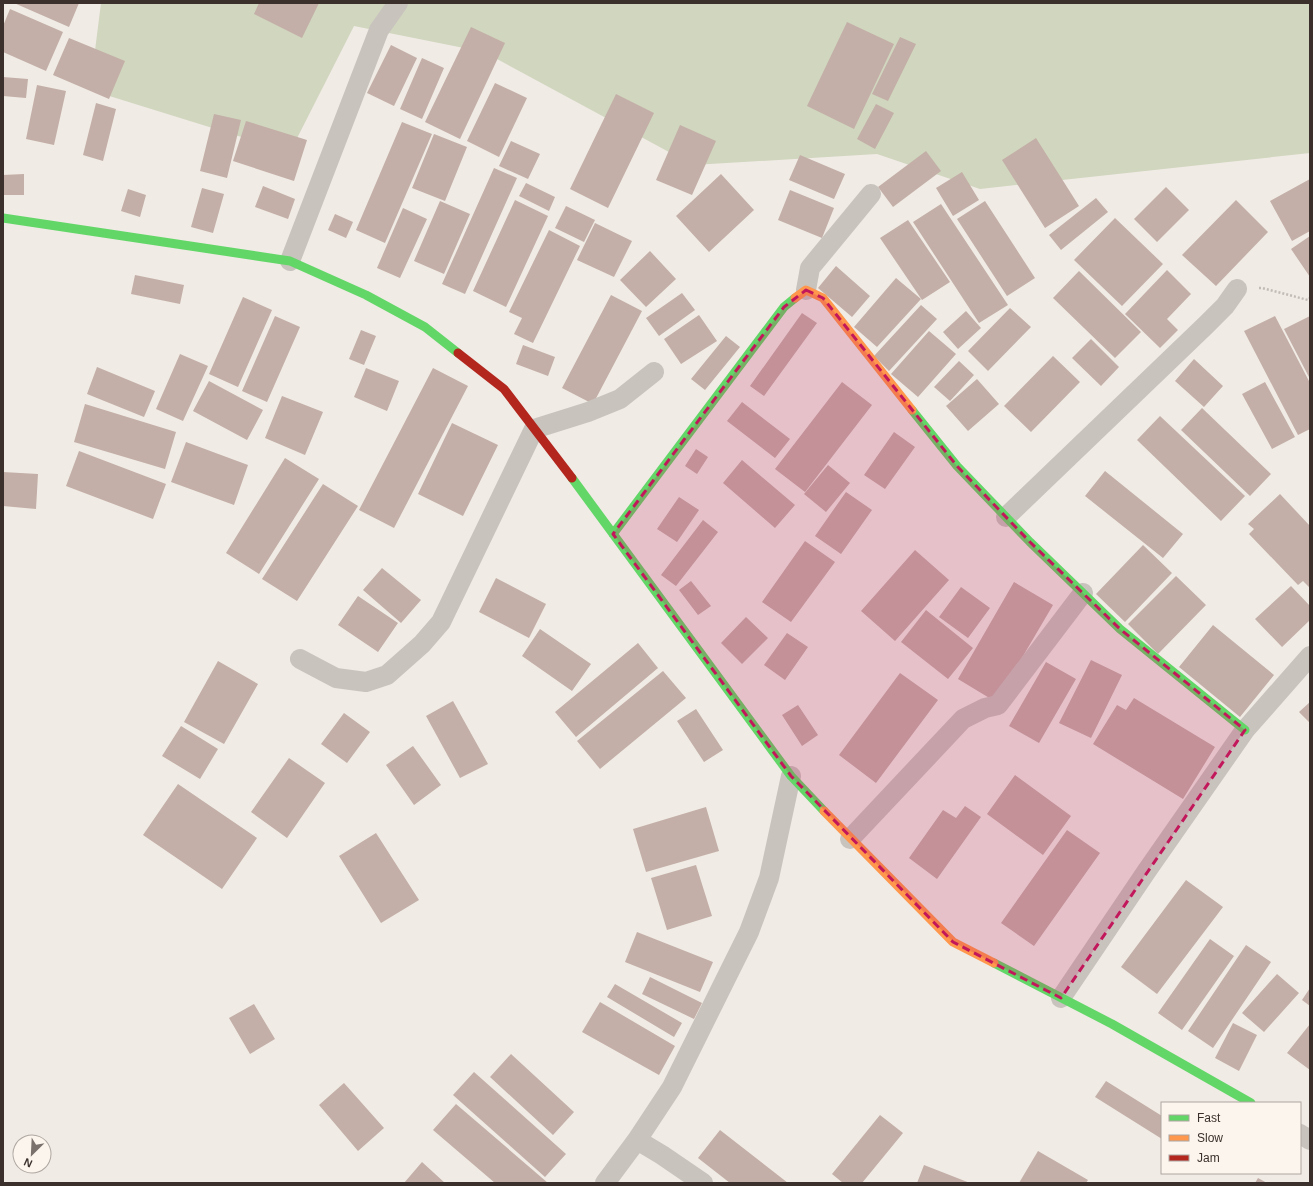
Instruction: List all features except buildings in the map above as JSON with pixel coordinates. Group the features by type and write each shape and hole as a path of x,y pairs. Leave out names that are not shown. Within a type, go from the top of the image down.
{"street":[{"path":"290,260 378,30 398,3"},
{"path":"613,534 784,307 806,290 810,268 871,194"},
{"path":"3,218 290,260 366,295 425,327 504,389 791,776 850,840 954,942 1112,1024 1249,1102"},
{"path":"1006,518 1206,325 1225,306 1237,289"},
{"path":"806,290 823,298 957,466 1006,518 1120,628 1245,730"},
{"path":"300,658 336,678 366,682 388,675 422,644 441,622 534,429 588,412 620,399 654,372"},
{"path":"850,840 963,719 985,708 998,705 1083,593"},
{"path":"1061,998 1146,872 1245,730 1310,656"},
{"path":"605,1183 637,1140 672,1087 749,932 769,878 791,776"},
{"path":"1301,1135 1310,1140"},
{"path":"637,1140 703,1183"}],"path":[{"path":"1237,289 1262,288 1308,300 1310,298"}],"highlighted area":[{"path":"806,290 823,298 957,466 1030,542 1120,629 1245,730 1061,998 953,942 791,776 613,534 784,307"}],"green space":[{"path":"101,3 1310,3 1310,153 980,189 877,154 693,165 484,52 354,26 290,152 90,90"}],"traffic: fast":[{"path":"3,218 290,261 366,295 425,327 458,353"},
{"path":"613,534 784,307 795,298"},
{"path":"912,410 957,466 1030,542 1120,629 1245,730"},
{"path":"572,478 791,776 824,811"},
{"path":"994,963 1112,1024 1249,1102"}],"traffic: slow":[{"path":"795,298 806,290 823,298 912,410"},
{"path":"824,811 953,942 994,963"}],"traffic: jam":[{"path":"458,353 504,389 572,478"}]}
